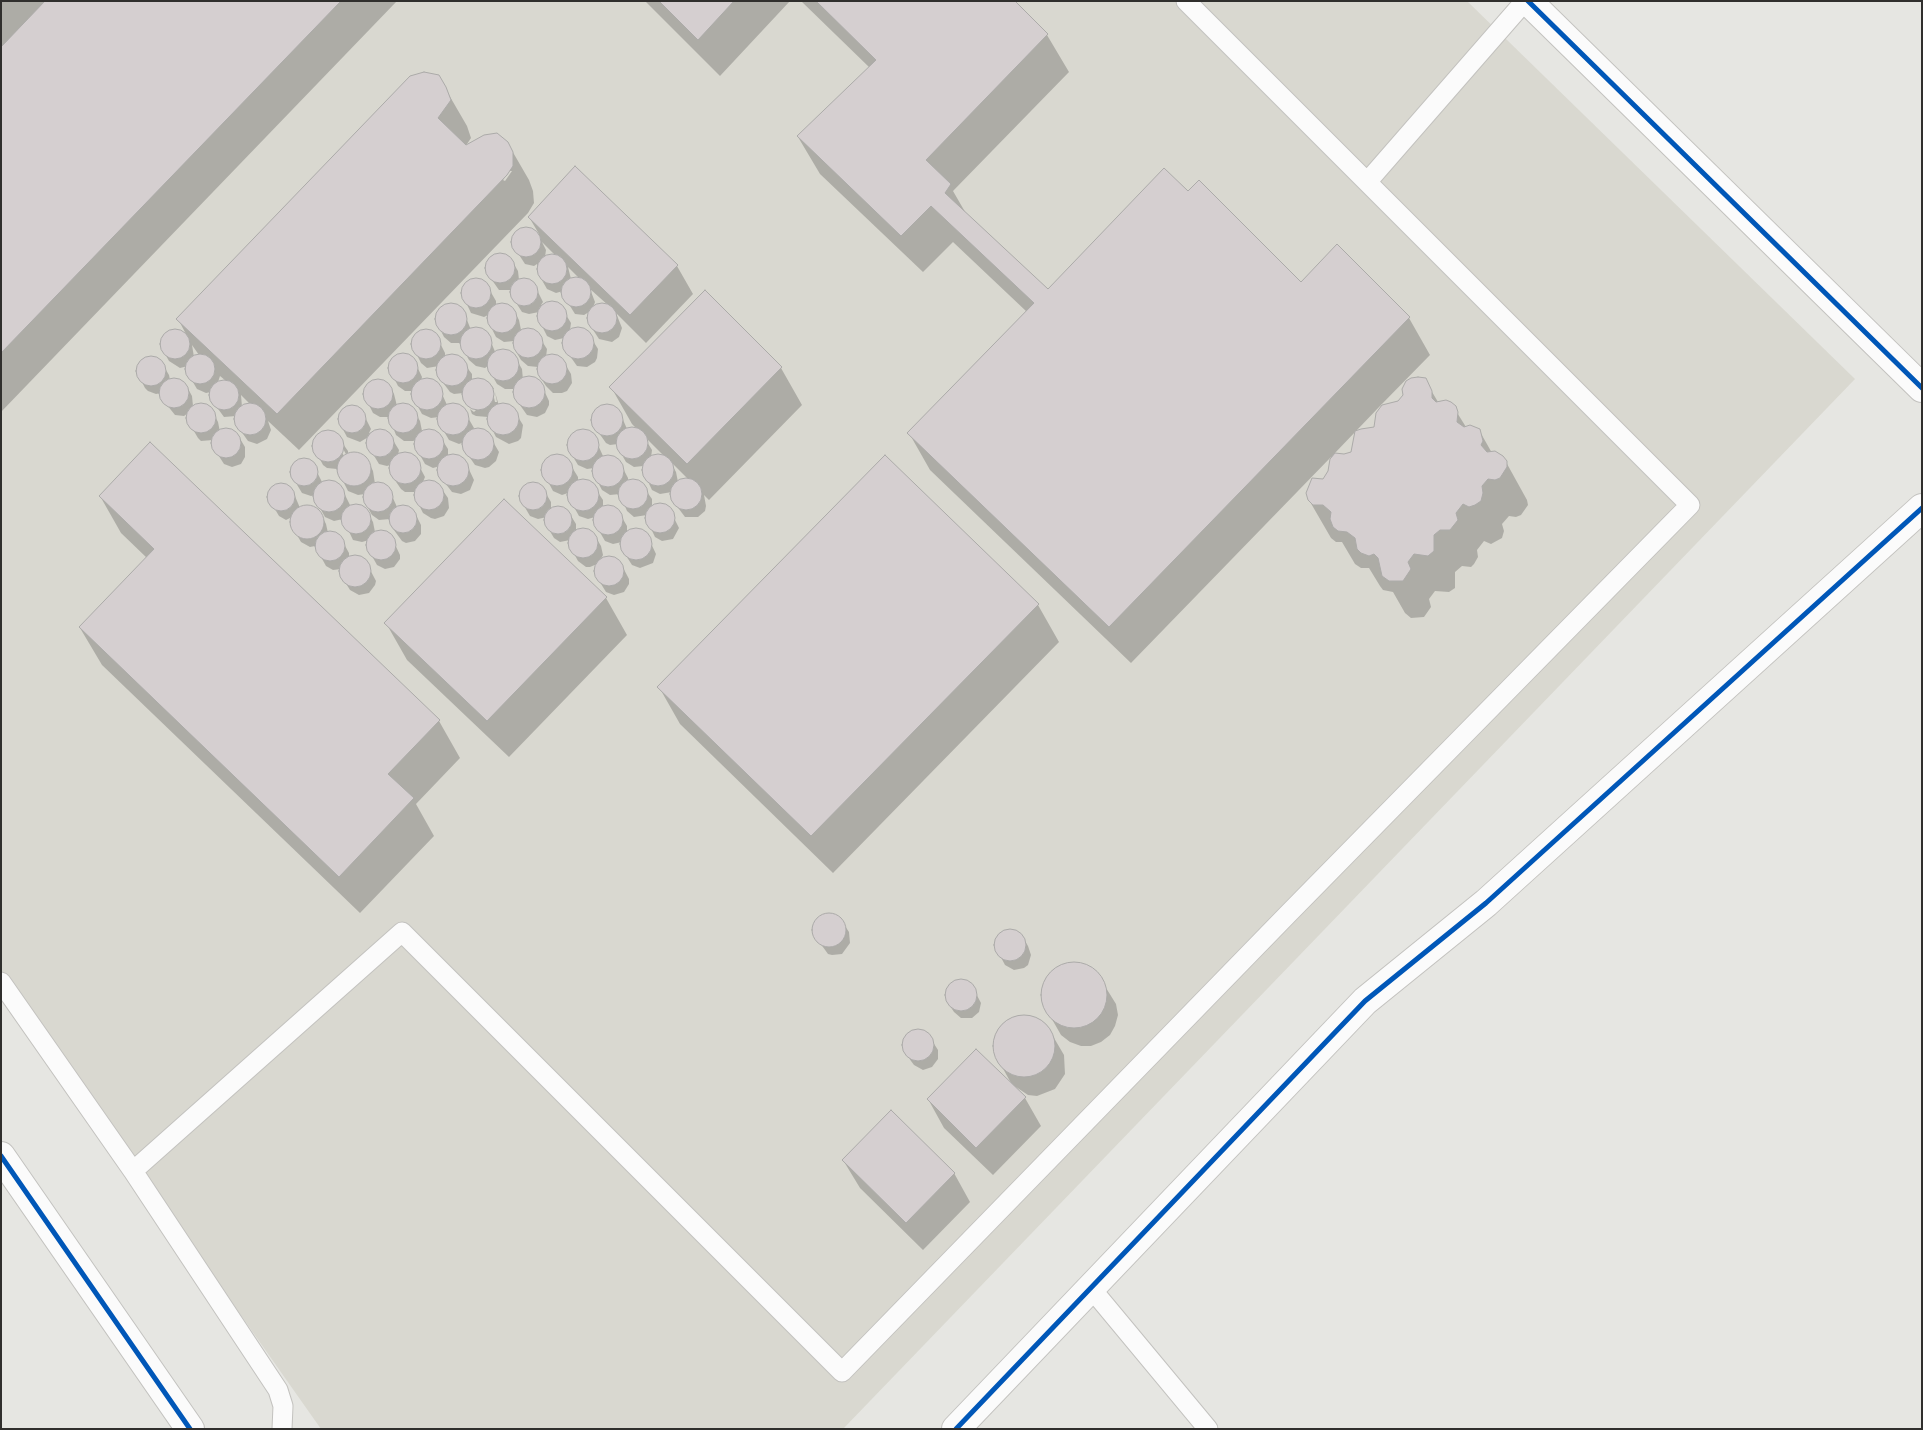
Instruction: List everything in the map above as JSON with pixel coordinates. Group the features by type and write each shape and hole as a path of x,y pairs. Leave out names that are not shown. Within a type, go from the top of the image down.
{"street":[{"path":"1527,1 1922,388"},
{"path":"956,1429 1365,1001 1486,903 1922,508"},
{"path":"1,1156 190,1429"}],"lane":[{"path":"133,1171 402,932 842,1372 1294,907 1690,505 1186,1"},
{"path":"1368,181 1527,1"},
{"path":"1,982 133,1171 278,1390 282,1406 282,1429"},
{"path":"1090,1287 1208,1429"}],"shaded area":[{"path":"1,1 1467,1 1855,379 843,1429 321,1429 1,975"}],"building":[{"path":"45,1 341,1 1,353 1,47"},
{"path":"659,1 734,1 698,40"},
{"path":"816,1 1015,1 1048,34 926,160 951,184 945,193 1048,289 1164,168 1188,191 1199,180 1301,282 1337,244 1410,317 1109,627 907,433 1034,303 931,206 901,236 797,136 876,60"},
{"path":"424,72 439,75 451,100 438,118 466,145 484,135 497,133 508,142 513,152 513,166 507,175 277,414 176,319 410,76"},
{"path":"575,166 678,265 630,315 528,217"},
{"path":"526,227 537,231 541,242 537,253 526,257 515,253 511,242 515,231"},
{"path":"500,253 511,257 515,268 511,279 500,283 489,279 485,268 489,257"},
{"path":"552,254 563,258 567,269 563,280 552,284 541,280 537,269 541,258"},
{"path":"576,277 582,278 590,286 590,298 582,306 576,307 570,306 562,298 561,292 562,286 570,278"},
{"path":"476,278 487,282 491,293 487,304 476,308 465,304 461,293 465,282"},
{"path":"524,278 534,282 538,292 534,302 524,306 514,302 510,292 514,282"},
{"path":"705,290 782,367 687,464 609,387"},
{"path":"552,301 563,305 567,316 563,327 552,331 541,327 537,316 541,305"},
{"path":"451,303 457,304 462,308 466,313 466,325 462,330 457,334 451,335 445,334 440,330 436,325 435,319 436,313 440,308 445,304"},
{"path":"502,303 513,307 517,318 513,329 502,333 491,329 487,318 491,307"},
{"path":"602,303 613,307 617,318 613,329 602,333 591,329 587,318 591,307"},
{"path":"476,327 487,332 492,343 487,354 476,359 465,354 460,343 465,332"},
{"path":"578,327 589,332 594,343 589,354 578,359 567,354 562,343 567,332"},
{"path":"528,328 539,332 543,343 539,354 528,358 517,354 513,343 517,332"},
{"path":"175,329 181,330 189,338 189,350 181,358 175,359 169,358 161,350 160,344 161,338 169,330"},
{"path":"426,329 437,333 441,344 437,355 426,359 415,355 411,344 415,333"},
{"path":"503,349 514,354 519,365 514,376 503,381 492,376 487,365 492,354"},
{"path":"403,353 414,357 418,368 414,379 403,383 392,379 388,368 392,357"},
{"path":"200,354 206,355 214,363 214,375 206,383 200,384 194,383 186,375 185,369 186,363 194,355"},
{"path":"452,354 458,355 463,359 467,364 467,376 463,381 458,385 452,386 446,385 441,381 437,376 436,370 437,364 441,359 446,355"},
{"path":"552,354 563,358 567,369 563,380 552,384 541,380 537,369 541,358"},
{"path":"151,356 157,357 165,365 165,377 157,385 151,386 145,385 137,377 136,371 137,365 145,357"},
{"path":"529,376 535,377 540,381 544,386 544,398 540,403 535,407 529,408 523,407 518,403 514,398 513,392 514,386 518,381 523,377"},
{"path":"1418,377 1426,378 1432,391 1432,398 1436,402 1446,400 1456,406 1458,412 1457,422 1464,427 1470,425 1480,429 1483,441 1481,445 1487,452 1495,451 1503,456 1507,461 1507,467 1500,478 1495,480 1488,479 1482,486 1481,501 1469,507 1463,504 1456,513 1458,520 1450,530 1440,530 1434,535 1434,551 1428,556 1414,554 1408,562 1411,569 1403,581 1389,581 1382,576 1378,558 1374,554 1369,556 1361,553 1357,549 1355,538 1347,532 1338,531 1333,527 1330,519 1331,512 1323,505 1313,505 1308,500 1306,493 1312,478 1323,479 1328,471 1330,459 1335,453 1344,454 1351,452 1355,431 1374,427 1376,413 1382,405 1398,401 1403,395 1402,389 1406,381"},
{"path":"174,378 180,379 188,387 188,399 180,407 174,408 168,407 160,399 159,393 160,387 168,379"},
{"path":"427,378 438,383 443,394 438,405 427,410 416,405 411,394 416,383"},
{"path":"478,378 490,382 494,394 490,406 478,410 466,406 462,394 466,382"},
{"path":"378,379 389,383 393,394 389,405 378,409 367,405 363,394 367,383"},
{"path":"224,380 230,381 238,389 238,401 230,409 224,410 218,409 210,401 209,395 210,389 218,381"},
{"path":"201,403 211,408 216,418 211,428 201,433 191,428 186,418 191,408"},
{"path":"250,403 256,404 261,408 265,413 265,425 261,430 256,434 250,435 244,434 239,430 235,425 234,419 235,413 239,408 244,404"},
{"path":"403,403 414,407 418,418 414,429 403,433 392,429 388,418 392,407"},
{"path":"453,403 459,404 464,408 468,413 468,425 464,430 459,434 453,435 447,434 442,430 438,425 437,419 438,413 442,408 447,404"},
{"path":"503,403 509,404 514,408 518,413 518,425 514,430 509,434 503,435 497,434 492,430 488,425 487,419 488,413 492,408 497,404"},
{"path":"607,404 613,405 618,409 622,414 622,426 618,431 613,435 607,436 601,435 596,431 592,426 591,420 592,414 596,409 601,405"},
{"path":"352,405 362,409 366,419 362,429 352,433 342,429 338,419 342,409"},
{"path":"632,427 643,432 648,443 643,454 632,459 621,454 616,443 621,432"},
{"path":"226,428 237,432 241,443 237,454 226,458 215,454 211,443 215,432"},
{"path":"478,428 489,433 494,444 489,455 478,460 467,455 462,444 467,433"},
{"path":"380,429 390,433 394,443 390,453 380,457 370,453 366,443 370,433"},
{"path":"429,429 440,433 444,444 440,455 429,459 418,455 414,444 418,433"},
{"path":"583,429 594,434 599,445 594,456 583,461 572,456 567,445 572,434"},
{"path":"328,430 334,431 339,435 343,440 343,452 339,457 334,461 328,462 322,461 317,457 313,452 312,446 313,440 317,435 322,431"},
{"path":"150,442 440,720 388,774 414,798 339,877 79,627 154,549 99,496"},
{"path":"354,452 361,453 366,457 370,462 370,476 366,481 361,485 354,486 347,485 342,481 338,476 337,469 338,462 342,457 347,453"},
{"path":"405,452 416,457 421,468 416,479 405,484 394,479 389,468 394,457"},
{"path":"453,454 464,459 469,470 464,481 453,486 442,481 437,470 442,459"},
{"path":"557,454 563,455 568,459 572,464 572,476 568,481 563,485 557,486 551,485 546,481 542,476 541,470 542,464 546,459 551,455"},
{"path":"658,454 664,455 669,459 673,464 673,476 669,481 664,485 658,486 652,485 647,481 643,476 642,470 643,464 647,459 652,455"},
{"path":"608,455 614,456 619,460 623,465 623,477 619,482 614,486 608,487 602,486 597,482 593,477 592,471 593,465 597,460 602,456"},
{"path":"885,455 1039,604 811,836 657,687"},
{"path":"304,458 314,462 318,472 314,482 304,486 294,482 290,472 294,462"},
{"path":"686,478 692,479 697,483 701,488 701,500 697,505 692,509 686,510 680,509 675,505 671,500 670,494 671,488 675,483 680,479"},
{"path":"583,479 589,480 594,484 598,489 598,501 594,506 589,510 583,511 577,510 572,506 568,501 567,495 568,489 572,484 577,480"},
{"path":"633,479 644,483 648,494 644,505 633,509 622,505 618,494 622,483"},
{"path":"329,480 335,481 340,485 344,490 344,502 340,507 335,511 329,512 323,511 318,507 314,502 313,496 314,490 318,485 323,481"},
{"path":"429,480 440,484 444,495 440,506 429,510 418,506 414,495 418,484"},
{"path":"378,482 389,486 393,497 389,508 378,512 367,508 363,497 367,486"},
{"path":"533,482 543,486 547,496 543,506 533,510 523,506 519,496 523,486"},
{"path":"281,483 291,487 295,497 291,507 281,511 271,507 267,497 271,487"},
{"path":"504,499 607,597 487,721 384,623"},
{"path":"660,503 666,504 674,512 674,524 666,532 660,533 654,532 646,524 645,518 646,512 654,504"},
{"path":"356,504 366,509 371,519 366,529 356,534 346,529 341,519 346,509"},
{"path":"307,505 319,510 324,522 319,534 307,539 295,534 290,522 295,510"},
{"path":"403,505 413,509 417,519 413,529 403,533 393,529 389,519 393,509"},
{"path":"608,505 619,509 623,520 619,531 608,535 597,531 593,520 597,509"},
{"path":"558,506 568,510 572,520 568,530 558,534 548,530 544,520 548,510"},
{"path":"583,528 589,529 597,537 597,549 589,557 583,558 577,557 569,549 568,543 569,537 577,529"},
{"path":"636,528 647,533 652,544 647,555 636,560 625,555 620,544 625,533"},
{"path":"381,530 387,531 395,539 395,551 387,559 381,560 375,559 367,551 366,545 367,539 375,531"},
{"path":"330,531 341,535 345,546 341,557 330,561 319,557 315,546 319,535"},
{"path":"355,555 366,560 371,571 366,582 355,587 344,582 339,571 344,560"},
{"path":"609,556 620,560 624,571 620,582 609,586 598,582 594,571 598,560"},
{"path":"829,913 841,918 846,930 841,942 829,947 817,942 812,930 817,918"},
{"path":"1010,929 1022,933 1026,945 1022,957 1010,961 998,957 994,945 998,933"},
{"path":"1074,962 1086,965 1097,972 1104,983 1107,995 1104,1007 1097,1018 1086,1025 1074,1028 1062,1025 1051,1018 1044,1007 1041,995 1044,983 1051,972 1062,965"},
{"path":"961,979 967,980 972,984 976,989 976,1001 972,1006 967,1010 961,1011 955,1010 950,1006 946,1001 945,995 946,989 950,984 955,980"},
{"path":"1018,1015 1030,1015 1046,1024 1053,1034 1055,1046 1053,1058 1046,1068 1030,1077 1018,1077 1007,1072 998,1063 993,1052 993,1040 998,1029 1007,1020"},
{"path":"918,1029 929,1034 934,1045 929,1056 918,1061 907,1056 902,1045 907,1034"},
{"path":"976,1049 1026,1097 976,1148 927,1099"},
{"path":"891,1110 955,1173 906,1223 842,1160"}],"cycle path":[{"path":"1528,1 1922,388"},
{"path":"956,1429 1365,1001 1486,903 1922,508"},
{"path":"1,1156 190,1429"}]}
